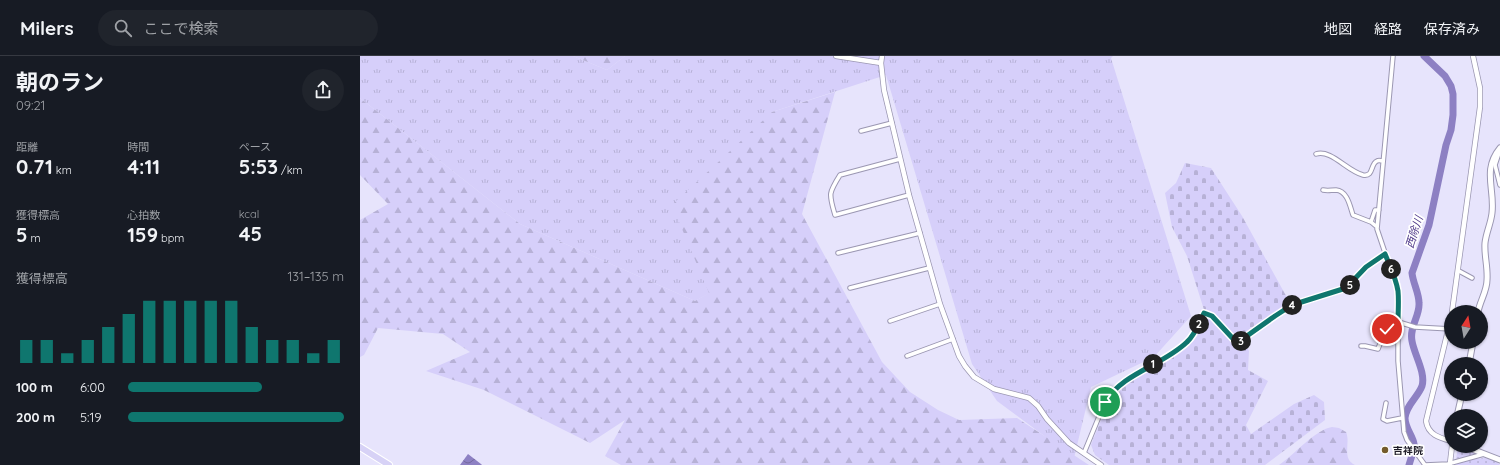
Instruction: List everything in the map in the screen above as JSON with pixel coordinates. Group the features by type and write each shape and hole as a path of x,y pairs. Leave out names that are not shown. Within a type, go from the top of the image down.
{"highway":[{"path":"360,448 389,465"}],"main road":[{"path":"1480,305 1487,282 1488,270 1485,245 1486,233 1492,213 1490,170 1499,150"},
{"path":"1485,454 1500,460"}],"street":[{"path":"836,56 881,63"},
{"path":"882,56 881,63 884,90 909,195 940,304 953,340 965,366 974,377 994,389 1030,398 1069,443 1101,465"},
{"path":"1393,56 1378,229 1398,290 1398,361 1404,432 1411,446 1425,465 1450,463 1485,454"},
{"path":"1453,305 1480,107 1480,88 1473,56"},
{"path":"861,131 892,123"},
{"path":"1499,150 1495,165 1500,185"},
{"path":"1316,154 1324,153 1337,160 1343,166 1366,175 1371,172 1377,161 1383,161"},
{"path":"900,159 840,175 831,190 830,196 835,215 909,195"},
{"path":"1323,190 1340,191 1346,197 1353,216 1371,222 1376,225 1378,229"},
{"path":"1371,222 1375,210 1379,210"},
{"path":"838,253 920,233"},
{"path":"1084,453 1105,402 1111,393 1126,381 1178,350 1193,335 1204,313 1212,316 1237,343 1292,305 1346,288 1366,267 1385,254"},
{"path":"850,288 929,268"},
{"path":"1459,271 1472,278"},
{"path":"890,321 940,304"},
{"path":"1361,346 1378,349 1387,329 1395,321 1414,327 1444,329"},
{"path":"907,356 953,340"},
{"path":"1444,439 1434,435 1428,429 1426,421 1445,349"},
{"path":"1386,403 1383,419 1387,421 1402,418"},
{"path":"1450,463 1451,453"}],"green space":[{"path":"360,56 573,56 607,70 625,56 1113,56 1111,58 1191,316 1154,357 1091,387 1074,458 997,401 972,364 886,75 772,112 710,293 695,301 520,224 360,98"},
{"path":"573,56 625,56 607,70"},
{"path":"835,92 802,214 882,362 910,392 938,410 959,420 1017,418 1089,465 621,465 605,456 625,420 590,443 484,390 426,371 470,352 443,334 378,328 364,355 360,357 360,220 388,204 360,175 360,98 520,224 695,301 709,293 672,205 772,112"},
{"path":"1185,163 1211,168 1242,216 1290,303 1240,337 1249,351 1248,370 1268,381 1246,425 1251,434 1294,404 1314,395 1324,402 1325,420 1265,465 1109,465 1095,455 1091,445 1109,400 1118,387 1193,341 1206,316 1187,256 1172,227 1165,193 1176,183"},
{"path":"1332,427 1339,428 1346,432 1348,458 1355,465 1279,465 1312,437 1319,432"},
{"path":"1457,453 1475,453 1475,454 1456,459"},
{"path":"1485,458 1495,461 1500,465 1454,465 1474,459"}],"water":[{"path":"468,454 481,464 482,465 460,465"}],"waterway":[{"name":"西除川","path":"1409,465 1414,444 1406,425 1405,418 1406,413 1420,390 1423,381 1411,336 1419,308 1418,296 1412,273 1429,225 1446,145 1451,130 1453,115 1453,94 1451,86 1445,76 1424,56"}],"place":[{"name":"吉祥院","path":"1385,450"}],"route":[{"path":"1105,402 1116,387 1178,350 1193,335 1204,313 1212,316 1237,343 1292,305 1346,288 1366,267 1385,254 1398,290 1398,323 1395,321 1387,329"}]}
